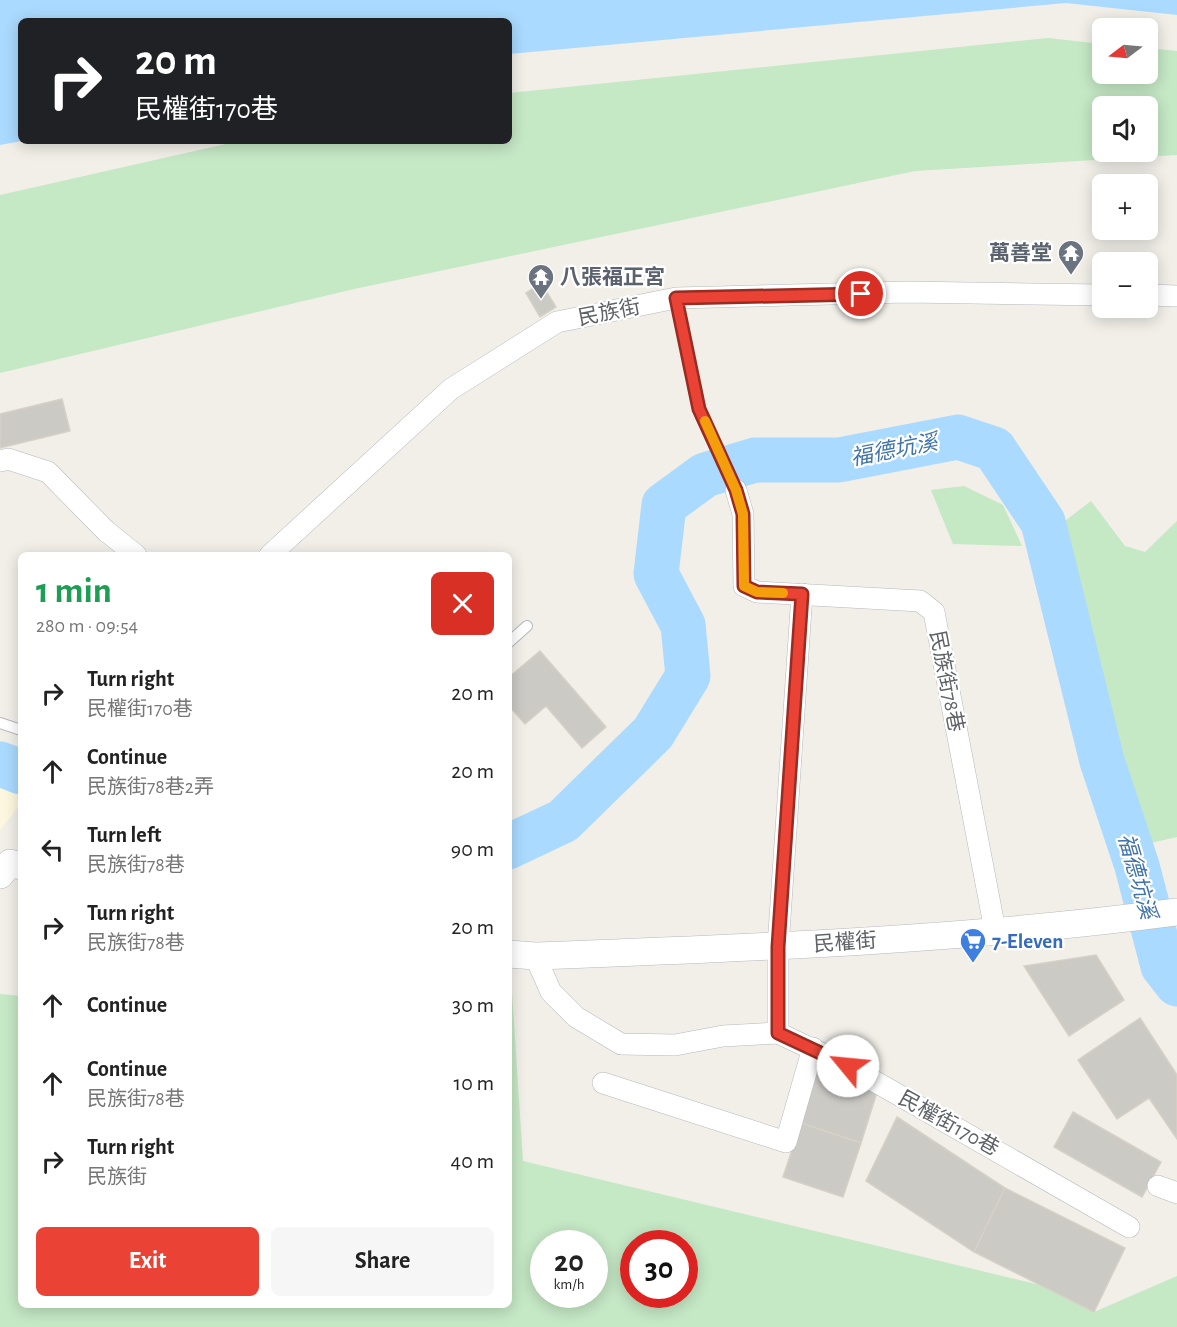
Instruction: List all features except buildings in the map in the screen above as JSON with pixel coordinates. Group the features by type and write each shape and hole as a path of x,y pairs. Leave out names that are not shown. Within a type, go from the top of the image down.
{"street":[{"name":"民族街","path":"280,552 451,389 558,322 676,298 907,292 1092,295"},
{"path":"1158,295 1177,296"},
{"path":"0,461 8,459 48,472 106,531 132,552"},
{"name":"民族街78巷","path":"736,490 743,514 744,586 757,592 920,601 934,612 994,930"},
{"path":"522,955 551,992 576,1017 621,1044 675,1045 723,1036 778,1033 778,947 802,594"},
{"name":"民權街","path":"522,955 778,947 1109,921 1177,912"},
{"name":"民權街170巷","path":"778,1033 813,1048 979,1139 1129,1227"},
{"path":"603,1083 786,1142 813,1048"}],"lane":[{"path":"676,298 699,409 736,490"},
{"path":"512,639 527,626"},
{"path":"0,723 18,729"}],"shaded area":[{"path":"0,778 18,784 18,808 0,830"}],"green space":[{"path":"1048,38 1092,43 1092,84 1158,84 1158,49 1177,51 1177,155 1158,156 1158,96 1092,96 1092,160 915,171 354,289 0,373 0,195 226,144 512,144 512,93"},
{"path":"964,486 1003,505 1022,546 953,544 931,490"},
{"path":"1091,501 1125,546 1145,552 1177,521 1177,837 1151,843 1120,746 1087,608 1061,524"},
{"path":"512,992 523,1161 1040,1285 1094,1312 1177,1276 1177,1327 0,1327 0,994 18,996 18,1308 512,1308"}],"water":[{"path":"0,0 1177,0 1177,15 1066,3 512,54 512,18 18,18 18,142 0,145"}],"waterway":[{"name":"福德坑溪","path":"512,845 563,821 653,733 688,676 683,625 656,574 664,505 705,475 755,460 839,460 958,437 994,449 1043,522 1102,761 1137,866 1163,966 1177,984"},
{"name":"福德坑溪","path":"0,764 18,771"}],"slow traffic":[{"path":"705,421 736,490 743,514 744,586 757,592 783,593"}],"place":[{"name":"萬善堂","path":"1071,276"},
{"name":"八張福正宮","path":"541,300"},
{"name":"7-Eleven","path":"973,964"}],"route":[{"path":"848,1066 778,1033 778,947 802,594 757,592 744,586 743,514 736,490 699,409 676,298 861,294"}]}
